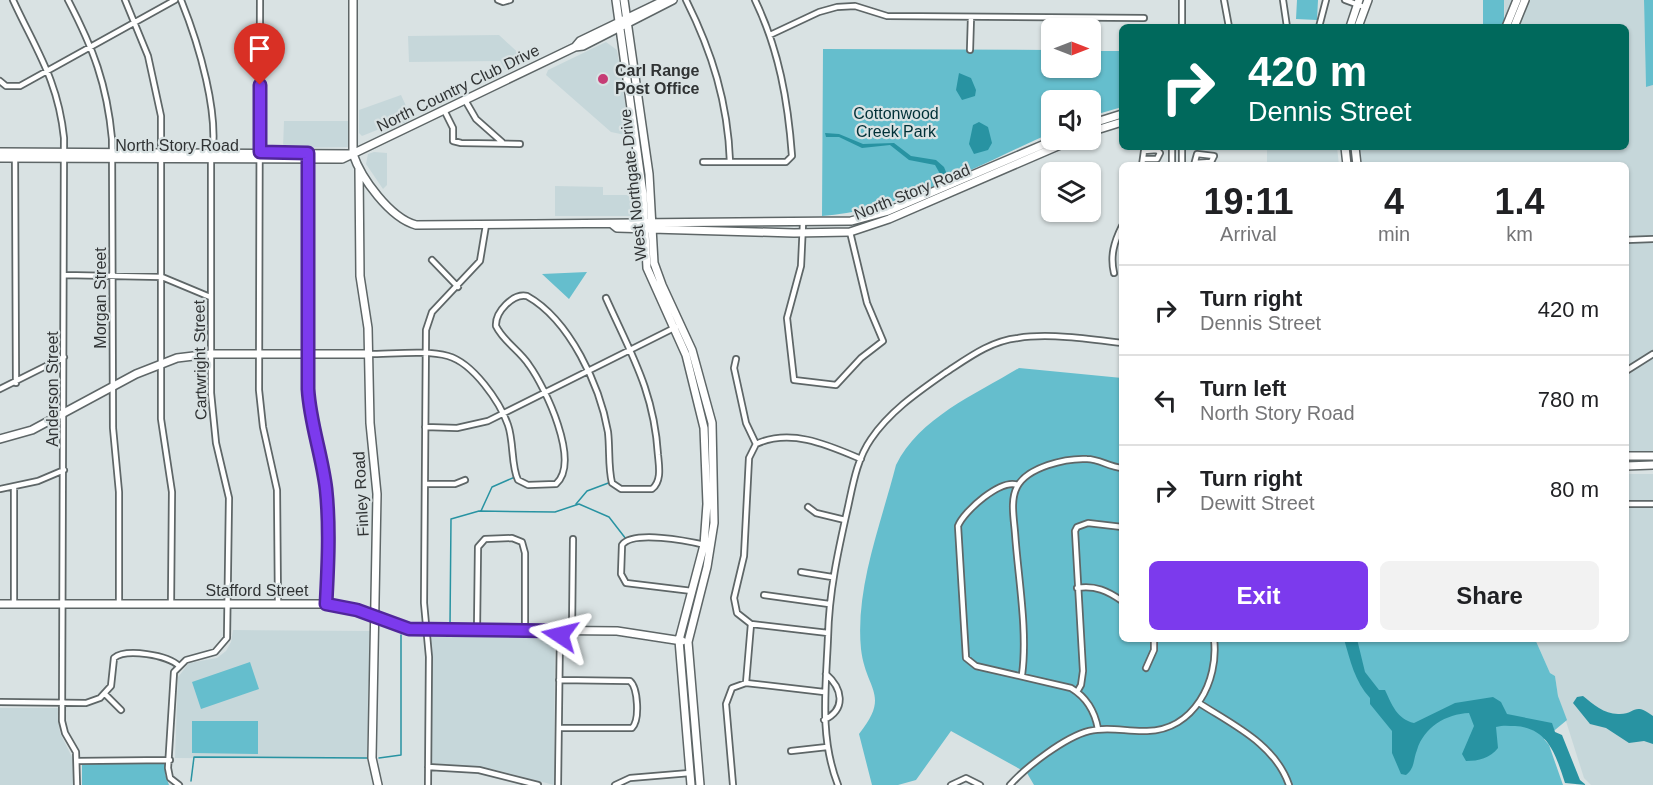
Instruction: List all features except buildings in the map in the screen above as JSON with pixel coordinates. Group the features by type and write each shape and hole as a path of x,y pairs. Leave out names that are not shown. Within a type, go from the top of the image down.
{"main road":[{"path":"352,0 353,154"},
{"name":"West Northgate Drive","path":"616,0 650,184 648,225 654,263 678,326 694,379 704,428 707,546 688,642 700,785"},
{"name":"West Northgate Drive","path":"624,0 638,125"},
{"name":"North Country Club Drive","path":"353,154 575,47 580,41 619,26 665,0"},
{"name":"North Country Club Drive","path":"626,22 673,0"},
{"path":"1507,24 1517,0"},
{"path":"1515,24 1525,0"},
{"path":"1352,24 1362,3"},
{"path":"1358,24 1362,3"},
{"path":"1101,121 1119,115"},
{"path":"1101,129 1119,123"},
{"name":"North Story Road","path":"0,152 15,155 260,155 342,159 353,154 369,184 392,212 411,224 612,224 617,222 803,233 867,228 1041,146"},
{"name":"North Story Road","path":"648,225 832,223 867,218 918,202 1047,150"},
{"name":"North Story Road","path":"0,158 15,155"},
{"name":"Finley Road","path":"359,169 360,276 369,354 370,423 377,494 372,758 378,785"},
{"name":"Finley Road","path":"359,198 369,184"},
{"path":"0,439 20,435 162,362 187,356 369,354"},
{"path":"1629,456 1653,456"},
{"path":"1629,466 1653,465"},
{"name":"West Northgate Drive","path":"691,785 679,640 707,546"},
{"name":"Stafford Street","path":"0,604 326,604 376,616 405,629 632,633 688,642"}],"street":[{"name":"Anderson Street","path":"12,0 49,70 62,116 64,155 62,703 63,725 75,748 77,785"},
{"name":"Morgan Street","path":"68,0 91,44 106,93 112,155 112,387 113,435 119,492 118,604"},
{"path":"125,0 135,20 157,88 161,116 162,419 172,492 171,604"},
{"path":"0,81 6,86 14,87 175,0"},
{"name":"Cartwright Street","path":"179,666 192,657 209,654 222,646 228,634 229,604 229,498 214,427 210,354 212,156 205,76 193,28 181,0"},
{"path":"260,0 259,354 261,414 278,502 278,604"},
{"path":"500,1 510,0"},
{"path":"686,0 717,73 727,123 729,162"},
{"path":"703,162 786,162 792,156 790,120 781,72 770,36 755,0"},
{"path":"1182,0 1182,24"},
{"path":"1224,0 1228,24"},
{"path":"1283,0 1287,24"},
{"path":"1320,24 1326,0"},
{"path":"1346,0 1362,3"},
{"path":"770,36 819,12 837,7 855,6 887,16 1144,18"},
{"path":"970,50 971,17"},
{"path":"465,100 476,119 502,142"},
{"path":"444,110 453,128 453,141 520,144"},
{"path":"15,155 16,384"},
{"path":"308,156 308,354 311,420 321,458 327,497 326,604"},
{"path":"803,223 801,266 787,318 794,380 836,385 861,358 883,341 862,286 850,231"},
{"path":"428,785 426,330 430,316 480,261 486,225"},
{"path":"1114,273 1111,262 1119,234"},
{"path":"1629,240 1653,239"},
{"path":"432,260 458,287"},
{"path":"64,275 162,277 210,297"},
{"path":"369,354 447,356 460,362 483,383 503,414 511,437 518,480 528,485 556,484 564,472 563,448 555,414 546,392 529,364 496,326 499,313 515,297 527,296 547,313 570,339 588,371 605,418 611,480 614,487 624,490 652,489 659,477 652,407 632,349 606,298"},
{"path":"425,427 467,427 503,414 678,326"},
{"path":"838,785 827,747 824,720 829,604 832,577 845,520 861,459 872,438 893,413 921,390 979,350 997,343 1025,337 1119,341"},
{"path":"1629,369 1653,354"},
{"path":"0,390 16,384 64,357"},
{"path":"736,359 734,368 746,423 756,444"},
{"path":"828,633 751,624 739,616 734,602 744,556 749,459 756,444 776,438 802,439 832,447 861,459"},
{"path":"1022,675 1023,650 1014,493 1025,477 1042,468 1074,460 1087,459 1119,467"},
{"path":"0,489 38,481 63,470"},
{"path":"425,484 455,484 465,480"},
{"path":"1018,485 1006,484 984,498 964,514 957,530 966,658 976,666 1062,684 1077,692 1091,708 1098,729"},
{"path":"14,487 14,604"},
{"path":"1629,504 1653,504"},
{"path":"808,507 816,513 845,520"},
{"path":"1077,692 1081,685 1083,671 1074,536 1077,527 1088,523 1119,527"},
{"path":"477,630 478,547 482,541 492,538 512,538 522,542 525,553 525,631"},
{"path":"572,631 573,538"},
{"path":"692,591 630,585 622,578 622,545 628,539 677,539 707,546"},
{"path":"801,572 832,577"},
{"path":"1077,588 1096,588 1110,592 1119,599"},
{"path":"764,595 829,604"},
{"path":"746,683 751,624"},
{"path":"558,785 560,631"},
{"path":"1146,668 1154,650 1154,642"},
{"path":"1010,785 1065,743 1088,731 1113,728 1146,732 1179,723 1199,703 1211,675 1214,642"},
{"path":"0,702 86,703 105,694 113,681 114,658 117,655 160,655 179,666 172,682 168,773 173,782 179,785"},
{"path":"824,720 837,709 841,697 836,685 826,674"},
{"path":"559,680 630,681 635,686 636,723 632,728 559,728"},
{"path":"733,785 726,699 732,688 746,683 824,692"},
{"path":"105,694 121,710"},
{"path":"1199,703 1263,746 1280,765 1289,785"},
{"path":"791,751 827,747"},
{"path":"77,760 170,760"},
{"path":"428,767 479,770 538,785"},
{"path":"615,785 630,778 690,772"},
{"path":"951,785 966,778 980,785"}],"shaded area":[{"path":"1504,0 1644,0 1646,87 1653,85 1653,452 1629,452 1629,162 1361,162 1359,150 1629,150 1629,24 1505,24"},
{"path":"499,35 526,60 505,70 500,61 409,62 408,36"},
{"path":"606,42 617,50 630,136 611,132 546,75 548,70"},
{"path":"959,73 971,78 976,90 975,96 962,100 956,90"},
{"path":"401,95 412,119 389,130 387,126 362,136 359,133 359,110"},
{"path":"284,121 348,121 349,147 283,148"},
{"path":"979,122 988,127 992,143 988,150 974,154 969,144 973,125"},
{"path":"825,133 839,134 863,144 894,143 911,156 936,160 944,167 948,177 943,179 935,165 909,160 890,145 862,148 839,137 826,137"},
{"path":"1267,150 1337,150 1339,162 1267,162"},
{"path":"387,153 387,185 383,189 366,164 368,154"},
{"path":"555,186 603,187 603,195 637,195 637,211 634,216 555,216"},
{"path":"1629,474 1653,474 1653,785 1591,785 1584,778 1558,696 1555,676 1550,673 1536,642 1629,642"},
{"path":"233,630 370,631 367,759 175,758 178,677 189,663 217,658 226,651 231,642"},
{"path":"431,635 555,636 554,785 492,769 431,763"},
{"path":"1345,642 1358,642 1365,672 1379,690 1385,690 1396,711 1403,718 1414,723 1455,703 1493,697 1501,702 1507,714 1552,723 1555,732 1562,735 1580,780 1586,785 1565,783 1549,745 1536,732 1527,728 1496,727 1498,748 1484,758 1466,761 1462,754 1474,726 1469,713 1444,719 1430,728 1420,742 1411,770 1406,775 1401,774 1392,753 1392,731 1370,704 1370,698 1360,685"},
{"path":"1583,696 1599,708 1613,714 1624,714 1638,709 1653,716 1653,744 1644,741 1629,743 1606,728 1590,724 1573,703 1577,697"},
{"path":"0,708 58,708 60,733 73,759 73,785 0,785"}],"green space":[{"path":"1297,0 1318,0 1317,20 1296,19"},
{"path":"1483,0 1504,0 1504,24 1483,24"},
{"path":"1644,0 1653,0 1653,85 1646,87"},
{"name":"Cottonwood Creek Park","path":"823,49 1041,50 1041,78 1101,78 1101,51 1119,51 1119,108 1101,113 1101,90 1041,90 1041,138 910,196 851,212 822,216"},
{"path":"587,272 569,299 542,274"},
{"path":"1019,368 1119,378 1119,642 1536,642 1550,673 1555,676 1558,696 1567,720 1544,739 1549,745 1563,785 1034,785 1027,773 951,731 916,780 898,785 872,785 859,734 874,710 875,701 861,649 860,626 865,580 896,465 906,448 919,434 967,398"},
{"path":"250,662 259,689 201,709 192,682"},
{"path":"192,721 258,721 258,754 192,753"},
{"path":"82,764 165,764 165,774 169,785 82,785"}],"waterway":[{"path":"481,511 492,487 515,477"},
{"path":"576,504 587,491 611,482"},
{"path":"450,625 451,519 479,511 555,512 579,504 609,517 626,539"},
{"path":"379,758 401,755 401,635"},
{"path":"191,781 194,757 367,758"}],"place":[{"name":"Carl Range Post Office","path":"603,79"}],"route":[{"path":"260,85 260,152 308,153 308,389 311,420 321,458 327,497 326,604 338,605 368,614 405,629 560,631 560,635"}]}
